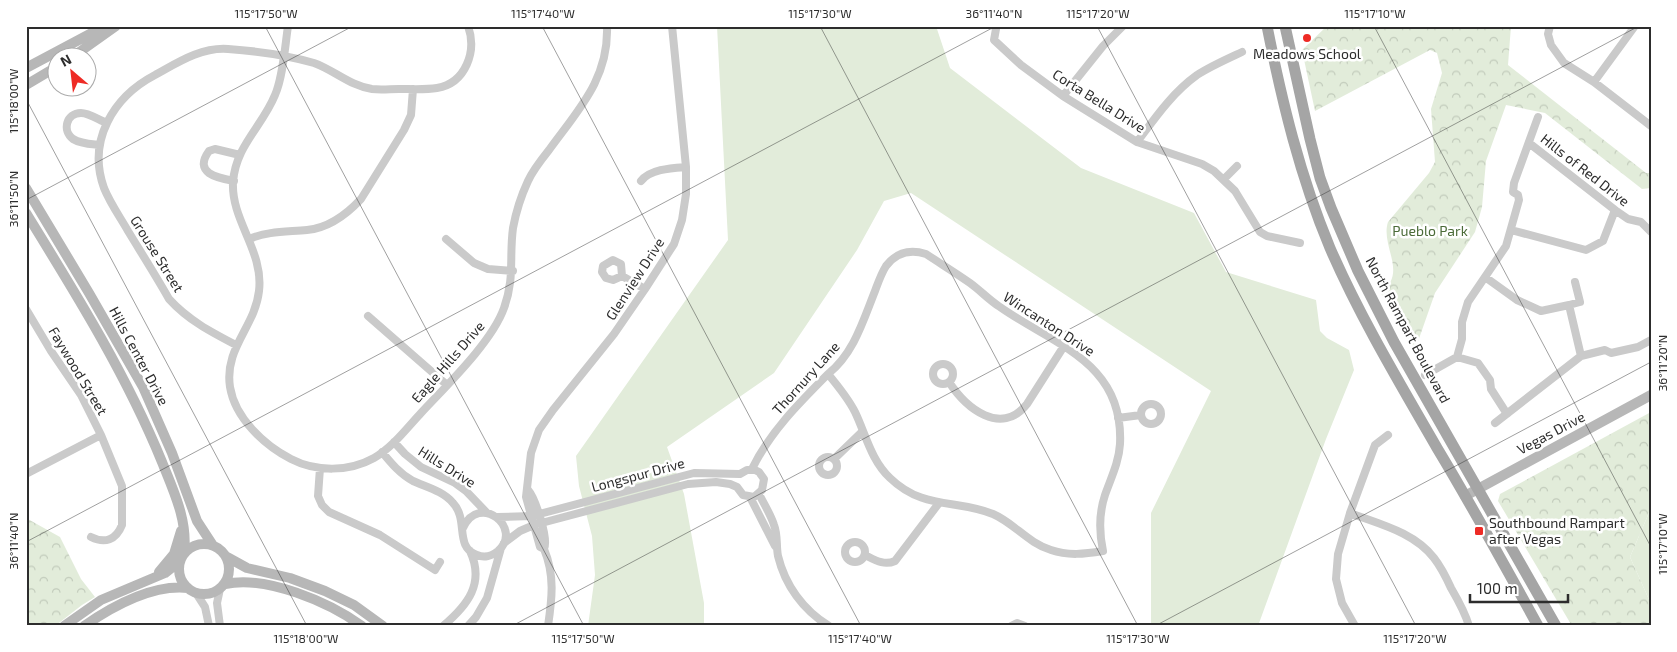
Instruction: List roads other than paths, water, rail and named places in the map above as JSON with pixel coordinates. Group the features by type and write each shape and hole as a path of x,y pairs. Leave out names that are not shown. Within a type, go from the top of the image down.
{"main road":[{"path":"26,68 105,26"},
{"path":"85,48 116,26"},
{"path":"1267,26 1276,75 1291,135 1305,182 1330,248 1362,315 1538,626"},
{"name":"North Rampart Boulevard","path":"1285,26 1320,178 1331,208 1366,287 1376,308 1556,626"},
{"path":"26,85 48,72"},
{"path":"1305,182 1320,178"},
{"name":"Hills Center Drive","path":"26,188 89,292 142,387 172,453 197,521 212,544"},
{"name":"Hills Center Drive","path":"26,213 111,353 153,440 183,520 186,540 182,557"},
{"name":"Vegas Drive","path":"1465,496 1651,396"},
{"path":"152,579 174,554 180,538 183,520"},
{"path":"64,626 101,600 169,571 196,544 212,544 221,549 227,557 247,568 290,578 326,590 359,608 383,626"},
{"path":"182,557 180,574 192,591"},
{"path":"222,586 230,572 227,557"},
{"path":"84,626 111,609 140,596 168,588 207,594 222,586 243,582 284,589 325,604 362,626"}],"street":[{"name":"Eagle Hills Drive","path":"288,26 277,92 265,116 244,144 236,166 234,201 239,218 250,239 258,262 260,289 254,313 236,345 229,375 236,405 244,419 265,443 278,453 298,463 320,468 338,469 357,465 375,458 394,442 447,385 495,327 504,310 510,291 513,230 518,204 534,170 592,92 603,67 607,26"},
{"name":"Grouse Street","path":"236,345 199,326 169,299 112,204 104,187 100,169 100,145 107,123 119,102 145,80 195,54 210,50 226,49 283,56 316,64 349,82 372,89 438,88 447,84 462,72 471,55 472,45 468,26"},
{"name":"Glenview Drive","path":"548,626 553,594 548,558 544,549 546,545 535,516 533,496 528,490 531,453 539,430 614,334 645,289 674,244 682,220 686,194 686,167 672,26"},
{"name":"Corta Bella Drive","path":"994,26 996,29 994,40 1021,65 1063,96 1137,142 1202,164 1224,179 1235,191 1260,232 1267,236 1300,243"},
{"path":"1063,96 1103,46 1123,26"},
{"path":"1594,82 1635,26"},
{"path":"1549,30 1551,45 1564,63 1594,82 1651,126"},
{"path":"1137,142 1169,100 1186,84 1198,74 1242,52"},
{"path":"250,239 263,233 310,230 325,226 352,209 361,199 404,130 411,115 413,89"},
{"path":"100,145 86,143 71,137 66,124 69,118 81,113 107,123"},
{"path":"1457,358 1462,339 1462,322 1468,302 1506,246 1519,200 1518,195 1513,192 1514,183 1538,117"},
{"name":"Hills of Red Drive","path":"1529,143 1615,210 1628,219 1642,222 1651,232"},
{"path":"234,181 210,175 205,169 204,162 209,151 215,149 240,154"},
{"path":"1224,179 1237,166"},
{"path":"640,181 662,170 686,167"},
{"path":"1511,230 1586,250 1603,241 1615,210"},
{"path":"446,239 474,263 488,269 512,271"},
{"name":"Wincanton Drive","path":"904,253 926,254 969,282 1000,307 1083,358 1099,376 1111,397 1118,418 1120,432 1118,457 1105,495 1100,517 1103,551 1069,554 1050,550 1032,542 1005,521 991,513 939,503"},
{"name":"Thornury Lane","path":"752,469 778,426 840,363 854,342 886,266 894,258 904,253"},
{"path":"622,276 645,289"},
{"path":"1485,278 1517,300 1541,311 1580,302 1575,282"},
{"path":"1569,305 1581,356"},
{"name":"Faywood Street","path":"26,309 28,318 81,395 101,435 122,486 122,525 120,531 113,538 100,541 92,537"},
{"path":"368,316 447,385"},
{"path":"1495,423 1581,356 1605,350 1611,353 1638,347 1651,340"},
{"path":"949,382 962,401 973,409 992,417 1010,417 1020,412 1027,404 1064,346"},
{"path":"1425,375 1457,358 1478,363 1490,380 1491,389 1507,414"},
{"path":"828,374 850,402 876,462 890,478 907,492 939,503 893,562 883,563 865,555"},
{"path":"1118,418 1141,415"},
{"path":"834,459 862,432"},
{"path":"26,474 101,435"},
{"path":"1355,626 1342,603 1336,579 1338,554 1350,513 1375,445 1388,435"},
{"name":"Hills Drive","path":"394,442 421,467 455,483 466,491 487,513 497,516"},
{"name":"Hills Drive","path":"382,452 406,477 450,500 459,511 463,528 463,541 470,551 476,570 475,584 463,606 443,626"},
{"path":"320,468 318,496 328,512 380,535 435,570 440,562"},
{"path":"752,469 760,472 764,479 764,487 759,494 750,497 777,552"},
{"name":"Longspur Drive","path":"497,516 535,516 682,475 706,472 740,474 752,469"},
{"name":"Longspur Drive","path":"503,545 520,531 538,524 688,484 702,482 730,484 737,487 743,495 750,497"},
{"path":"759,494 774,526 777,552 782,570 794,594 811,613 829,626"},
{"path":"463,528 467,520 474,515 487,513"},
{"path":"1350,513 1395,530 1422,546 1442,570 1466,614 1469,626"},
{"path":"468,626 476,617 486,598 506,535 505,528 497,516"},
{"path":"470,551 481,556 488,556 496,553 503,545"},
{"path":"220,626 216,603 222,586"},
{"path":"192,591 205,607 209,626"},
{"path":"1011,626 1018,623 1025,626"}],"place":[{"name":"Meadows School","path":"1307,38"},
{"name":"Southbound Rampart after Vegas","path":"1479,531"}],"park label":[{"name":"Pueblo Park","path":"1430,231"}]}
